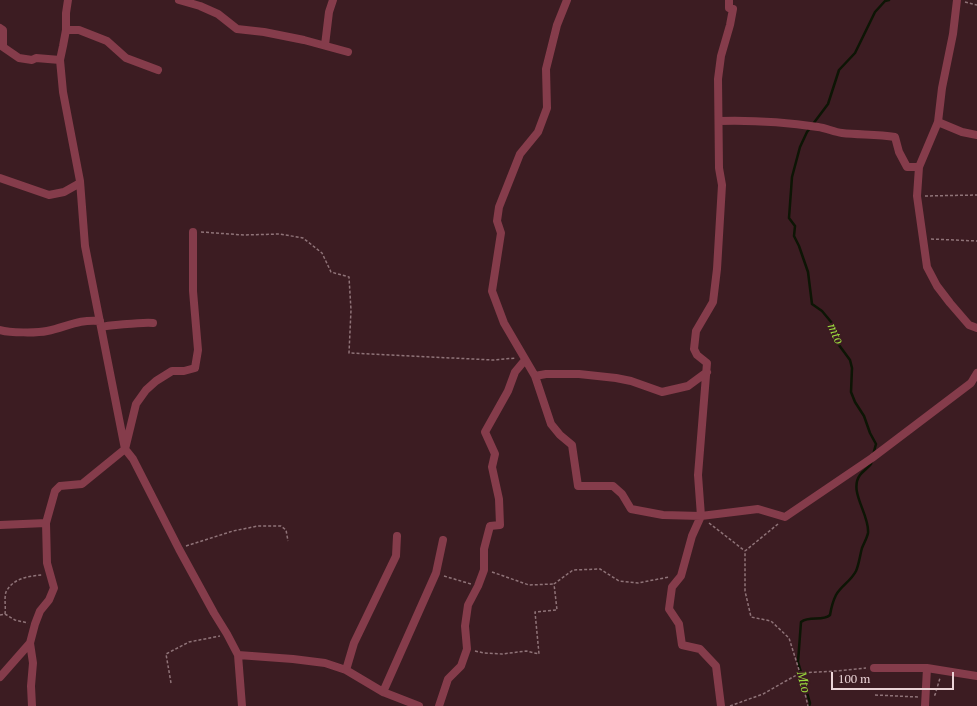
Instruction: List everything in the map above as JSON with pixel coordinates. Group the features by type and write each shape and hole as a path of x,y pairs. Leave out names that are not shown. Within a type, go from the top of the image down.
{"street":[{"path":"68,0 66,30 60,60 66,113 80,183 85,246 125,449 133,459 179,549 214,613 228,634 238,655 242,706"},
{"path":"179,0 200,6 218,14 237,29 264,32 325,45 348,52"},
{"path":"325,45 329,12 334,0"},
{"path":"567,0 557,25 546,69 547,108 538,132 520,154 499,207 497,221 501,233 492,291 504,322 535,376 551,424 560,435 572,445 578,486 613,486 622,494 631,509 663,515 700,516 758,509 785,517 872,458 971,383 977,373"},
{"path":"721,706 716,666 700,649 682,645 679,624 670,609 672,587 681,576 692,536 700,516 698,475 703,397 707,363 697,354 694,349 696,331 713,302 722,185 719,168 719,71 721,56 730,25 732,9 729,8 729,0"},
{"path":"957,0 953,34 942,88 938,122 919,167 917,196 927,267 937,286 950,303 969,324 977,328"},
{"path":"0,28 3,30 3,47 19,58 32,60 36,58 60,60"},
{"path":"66,30 79,30 107,41 126,58 158,70"},
{"path":"719,121 749,120 791,123 819,127 842,133 882,135 894,138 907,167 919,167"},
{"path":"938,122 962,132 977,135"},
{"path":"0,178 49,195 64,192 80,183"},
{"path":"32,706 31,686 33,663 30,643 34,624 40,611 49,600 54,588 47,563 46,523 55,491 60,486 82,484 125,449 136,404 146,390 156,381 172,371 195,368 198,350 193,291 193,232"},
{"path":"0,330 13,332 48,331 73,322 89,320 108,325 137,322 153,323"},
{"path":"439,706 448,679 461,666 467,649 465,626 468,605 484,570 484,549 490,526 500,525 499,499 492,467 495,454 485,432 508,391 515,372 524,358"},
{"path":"535,376 546,374 579,374 616,378 631,381 662,392 688,386 707,372"},
{"path":"0,525 46,523"},
{"path":"346,670 354,643 396,556 397,536"},
{"path":"383,692 436,572 443,540"},
{"path":"0,677 30,643"},
{"path":"238,655 325,663 346,670 383,692 419,706"},
{"path":"874,668 926,668 977,676"},
{"path":"925,706 926,668"}],"path":[{"path":"957,0 977,5"},
{"path":"917,196 977,194"},
{"path":"193,232 244,235 280,234 303,238 322,253 331,272 349,277 351,310 349,353 380,356 493,360 524,358"},
{"path":"922,238 977,241"},
{"path":"700,516 745,552"},
{"path":"785,517 745,552 745,591 751,617 771,621 789,638 808,706"},
{"path":"179,549 233,531 258,526 281,526 286,530 288,541"},
{"path":"484,570 529,585 554,584 573,570 600,569 619,581 638,583 681,576"},
{"path":"436,572 442,576 478,586"},
{"path":"5,614 6,592 15,581 31,576 50,574"},
{"path":"467,649 484,653 502,654 526,651 539,654 536,612 557,610 554,584"},
{"path":"0,615 5,614 15,620 34,624"},
{"path":"171,683 166,654 189,642 228,634"},
{"path":"730,706 763,694 800,673 836,672 848,669 874,668"},
{"path":"875,694 926,697 935,695 942,671"}],"waterway":[{"name":"mto","path":"873,455 876,444 864,416 855,402 851,392 852,368 850,360 836,341 832,323 822,311 812,304 808,272 794,236 795,226 789,218 792,177 800,147 807,132 828,104 839,70 855,53 875,12 885,1 889,0"},
{"name":"mto","path":"809,706 810,703 798,662 801,622 808,619 823,618 830,615 836,595 856,571 862,548 868,533 868,526 856,488 857,481 860,475 871,464 872,460"}],"water label":[{"name":"Mto","path":"803,682"}]}
